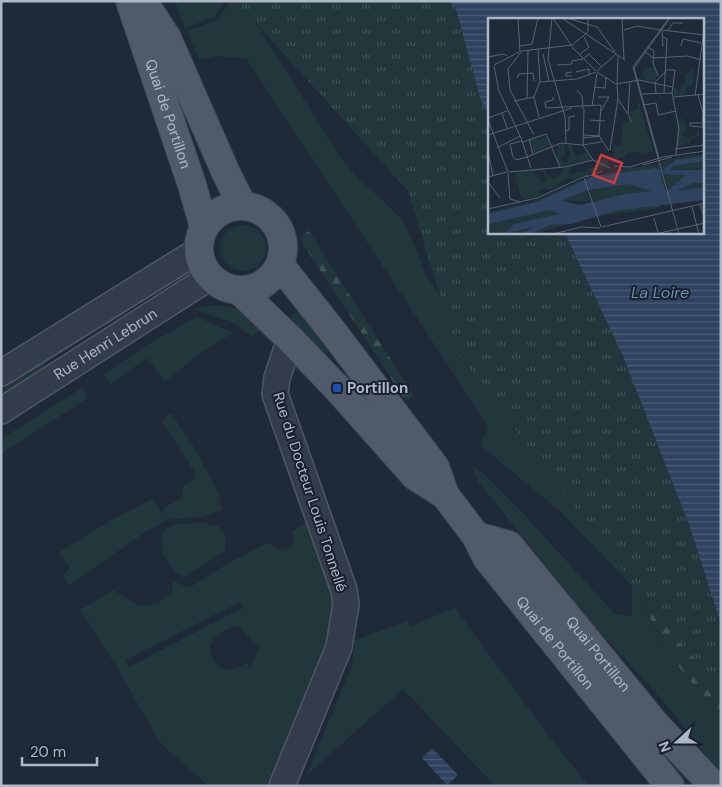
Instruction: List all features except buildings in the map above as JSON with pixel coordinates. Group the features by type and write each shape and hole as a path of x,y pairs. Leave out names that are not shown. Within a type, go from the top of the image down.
{"main road":[{"name":"Quai de Portillon","path":"130,1 189,176 201,239"},
{"name":"Quai de Portillon","path":"143,1 167,38 242,205"},
{"path":"242,205 256,208 268,214 277,225 282,238 284,252 280,265 273,276 263,284 252,289 238,290 223,286 210,277 202,264 201,239 210,217 220,210 242,205"},
{"name":"Quai de Portillon","path":"280,265 435,467 445,495 476,536 487,558 670,786"},
{"name":"Quai de Portillon","path":"238,290 290,339 337,388 415,476 445,495"},
{"name":"Quai Portillon","path":"476,536 509,545 656,726 714,786"}],"street":[{"name":"Rue Henri Lebrun","path":"1,373 201,239"},
{"name":"Rue Henri Lebrun","path":"1,411 210,277"},
{"name":"Rue du Docteur Louis Tonnellé","path":"282,786 339,647 346,604 344,590 275,394 277,378 290,339"}],"green space":[{"path":"175,1 225,1 214,17 185,28"},
{"path":"230,1 242,1 342,160 354,174 402,219 424,272 647,581 632,587 561,512 481,446 488,426 246,58 216,56 199,60 187,31 217,20"},
{"path":"236,1 721,1 721,690 671,633 458,354 408,191"},
{"path":"243,225 256,229 262,235 266,248 262,261 256,267 243,271 230,267 224,261 220,248 224,235 230,229"},
{"path":"309,231 414,396 406,401 299,238"},
{"path":"208,306 226,306 241,310 263,328 252,337 232,322 193,309"},
{"path":"298,311 327,348 328,352 323,356 286,321"},
{"path":"197,317 233,333 203,351 165,382 147,358 111,384 104,374 147,345"},
{"path":"41,358 47,367 7,392 1,383"},
{"path":"82,388 88,398 1,454 1,439"},
{"path":"171,413 195,449 217,490 222,510 203,516 166,520 69,585 63,575 70,569 59,552 115,518 152,499 165,517 162,509 183,497 182,487 195,478 195,473 162,421"},
{"path":"473,467 484,474 520,510 614,613 632,617 632,587 673,660 721,718 721,772 665,703 593,625 478,481"},
{"path":"314,518 328,557 345,652 277,786 209,786 161,744 115,664 80,610 113,590 140,606 158,603 172,593 173,581 189,588 230,562 267,543 280,549 289,548 294,540 292,531","holes":["240,602 242,608 129,667 125,660","238,625 259,647 250,668 247,662 238,668 229,669 221,667 211,655 213,640 222,632"]},
{"path":"203,523 220,527 223,530 225,550 184,577 168,563 162,547 162,536 172,526"},
{"path":"675,571 721,643 721,718 673,660 632,586"},
{"path":"455,608 547,734 589,786 495,786 403,689 307,775 352,665 355,640 408,621 410,626"}],"water":[{"name":"La Loire","path":"449,1 721,1 721,624 690,527 623,356 565,234 704,234 704,18 488,18 488,111 481,101 456,9"},
{"path":"432,748 458,775 447,785 422,758"}],"place":[{"name":"Portillon","path":"337,388"}]}
